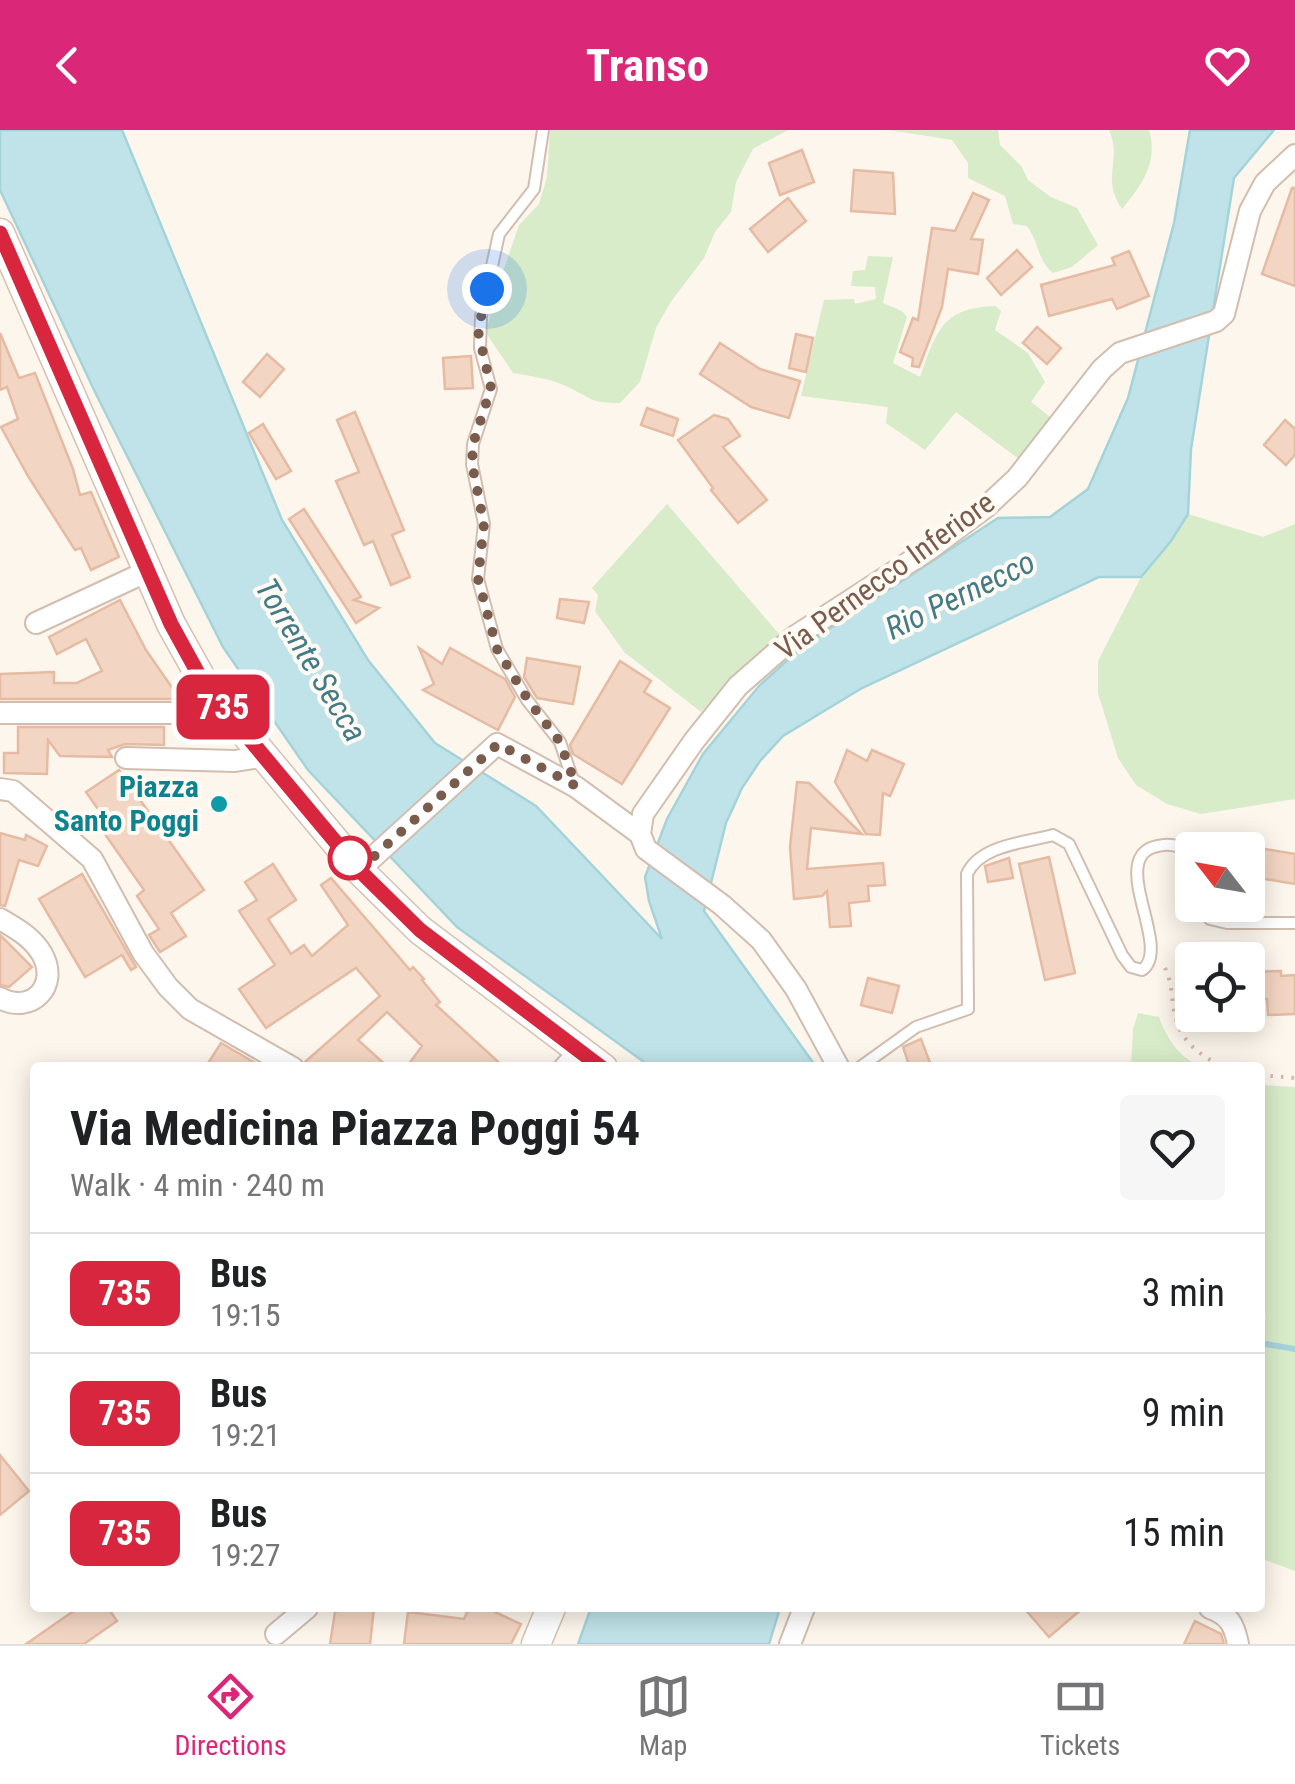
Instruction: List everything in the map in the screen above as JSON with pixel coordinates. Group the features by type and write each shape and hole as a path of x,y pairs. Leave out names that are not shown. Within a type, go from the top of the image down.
{"main road":[{"path":"0,233 171,624 205,686 420,930 583,1062"},
{"path":"536,1644 543,1612"}],"street":[{"name":"Via Pernecco Inferiore","path":"643,842 643,814 738,686 794,637 931,548 986,507 1017,478 1102,368 1120,353 1216,321 1229,303 1250,211 1265,182 1295,155"},
{"path":"36,623 148,571"},
{"path":"0,714 228,713"},
{"path":"363,865 498,744 576,786 762,940 796,989 836,1062"},
{"path":"126,758 235,761 266,756"},
{"path":"0,789 13,791 92,860 143,953 190,1009 283,1062"},
{"path":"0,920 26,934 40,951 49,977 46,987 25,1003 10,1004 0,998"},
{"path":"276,1634 302,1612"},
{"path":"790,1644 802,1612"},
{"path":"1221,1612 1235,1628 1238,1644"}],"lane":[{"path":"543,130 534,189 499,234 481,316 480,348 491,388 473,444 472,464 484,524 478,579 497,649 518,686 560,742 576,786"},
{"path":"867,1062 916,1027 968,1009 967,874 973,861 984,854 1053,835 1062,838 1131,967 1142,970 1149,966 1152,953 1136,876 1138,863 1147,850 1163,844 1175,846"},
{"path":"1223,922 1295,923"}],"path":[{"path":"1152,953 1172,980 1176,1018 1186,1041 1196,1053 1213,1062"},
{"path":"1265,1075 1295,1078"}],"green space":[{"path":"550,130 788,130 753,149 736,182 731,212 715,232 704,258 670,303 656,328 640,382 620,403 596,401 555,382 513,373 486,333 519,225 539,204 547,177"},
{"path":"889,130 998,130 1000,145 1022,167 1028,180 1051,197 1077,208 1098,245 1072,267 1053,273 1027,226 1013,224 1005,196 968,178 968,163 952,140"},
{"path":"1109,130 1149,130 1151,142 1146,173 1122,209 1113,187 1114,151"},
{"path":"868,256 893,257 883,303 907,317 893,363 920,377 937,335 952,317 978,308 996,306 1001,311 995,330 1028,353 1045,382 1031,402 1054,420 1020,460 956,412 925,450 886,423 888,407 801,396 824,300 854,299 855,304 876,299 875,287 851,286 853,271 865,270"},
{"path":"667,504 780,635 731,678 701,712 624,652 595,611 598,595 592,588"},
{"path":"1188,514 1263,537 1295,524 1295,799 1201,814 1167,804 1136,785 1118,758 1098,693 1098,661 1141,577"},
{"path":"1138,1013 1159,1017 1175,1046 1192,1062 1131,1062"},
{"path":"1265,1085 1295,1087 1295,1571 1265,1560"}],"water":[{"path":"0,130 122,130 282,520 368,660 435,743 536,806 662,939 645,877 667,819 703,754 759,686 803,646 998,518 1050,517 1088,489 1128,398 1174,223 1190,130 1274,130 1234,178 1191,449 1188,514 1171,541 1141,577 1099,577 862,688 783,736 742,788 726,823 704,911 813,1062 644,1062 457,927 308,770 223,647 95,392 0,190"},
{"path":"590,1612 779,1612 769,1644 578,1644"}],"building":[{"path":"802,150 814,182 780,195 769,163"},
{"path":"854,170 893,173 895,214 851,211"},
{"path":"1295,188 1295,286 1262,274"},
{"path":"973,193 989,200 971,239 983,240 978,274 948,269 942,307 919,367 912,366 913,358 900,352 913,318 918,320 932,228 955,231"},
{"path":"788,198 806,221 768,252 750,229"},
{"path":"1017,250 1032,267 1001,295 987,278"},
{"path":"1129,251 1149,296 1117,309 1112,299 1049,316 1041,285 1115,265 1112,258"},
{"path":"1037,327 1061,348 1047,364 1023,343"},
{"path":"0,333 19,378 35,373 80,495 91,492 119,557 91,570 81,548 75,550 1,427 18,419 7,387 0,390"},
{"path":"796,334 813,338 806,372 789,368"},
{"path":"720,343 760,369 800,381 789,418 751,407 700,374"},
{"path":"267,354 284,369 260,397 243,382"},
{"path":"471,356 473,388 445,389 443,358"},
{"path":"647,408 678,419 673,436 641,425"},
{"path":"355,412 404,530 392,535 410,577 391,585 373,541 364,545 336,481 359,472 337,420"},
{"path":"714,415 728,419 740,436 723,447 767,500 738,523 678,440"},
{"path":"1285,420 1295,429 1295,455 1286,465 1264,445"},
{"path":"263,424 291,471 276,479 249,433"},
{"path":"304,509 361,597 354,600 379,608 356,623 289,519"},
{"path":"560,599 589,602 584,623 557,618"},
{"path":"120,600 146,650 180,699 0,699 0,674 54,672 54,683 77,683 102,671 86,639 57,654 49,637"},
{"path":"419,648 442,664 450,648 505,679 515,697 498,730 423,690 434,684"},
{"path":"527,658 580,667 573,704 537,698 524,677"},
{"path":"620,661 651,681 644,692 670,708 622,784 573,754 570,745"},
{"path":"18,727 164,727 164,745 125,744 108,750 112,757 60,756 48,740 47,774 4,773 4,753 18,753"},
{"path":"847,750 867,761 872,750 904,764 890,796 883,793 880,835 866,834 835,782"},
{"path":"119,770 204,890 171,913 186,936 160,952 149,935 159,929 137,896 144,890 100,827 107,822 86,792"},
{"path":"797,782 809,783 862,834 811,828 807,869 883,863 885,885 868,886 869,901 849,903 851,926 830,927 827,891 822,896 794,899 790,847"},
{"path":"0,833 25,840 26,835 47,846 38,866 19,860 5,906 0,905"},
{"path":"1265,849 1295,854 1295,884 1265,879"},
{"path":"1049,857 1075,973 1045,980 1019,864"},
{"path":"1009,858 1013,878 988,882 985,866"},
{"path":"273,864 296,900 268,919 291,954 304,945 312,956 348,925 321,885 331,878 410,970 413,967 424,979 440,1002 436,1005 498,1062 410,1062 422,1046 387,1012 358,1040 382,1062 305,1062 380,996 356,968 266,1028 239,989 275,965 239,911 257,900 245,882"},
{"path":"82,874 136,967 131,970 122,955 85,977 39,899"},
{"path":"0,935 32,967 9,987 0,985"},
{"path":"1265,972 1295,975 1295,1014 1268,1015"},
{"path":"868,978 899,986 892,1013 861,1005"},
{"path":"921,1039 930,1062 908,1062 903,1047"},
{"path":"221,1043 254,1062 209,1062"},
{"path":"0,1455 29,1491 0,1515"},
{"path":"72,1612 111,1612 117,1621 84,1644 26,1644"},
{"path":"335,1612 374,1612 370,1644 330,1644"},
{"path":"408,1612 464,1619 467,1612 495,1612 521,1624 511,1644 404,1644"},
{"path":"1027,1612 1078,1612 1049,1637"},
{"path":"1195,1621 1221,1634 1224,1644 1184,1644"}],"waterway":[{"path":"240,699 258,683"},
{"path":"1265,1344 1295,1349"}],"bus line":[{"name":"735","path":"0,233 171,624 205,686 359,870 420,930 598,1062"}],"place":[{"name":"Piazza Santo Poggi","path":"219,804"}],"route":[{"path":"350,858 359,870 498,744 576,786 560,742 497,649 478,579 484,524 472,464 473,444 491,388 478,331 487,289"}],"water label":[{"name":"Rio Pernecco","path":"960,595"},
{"name":"Torrente Secca","path":"311,660"}]}
